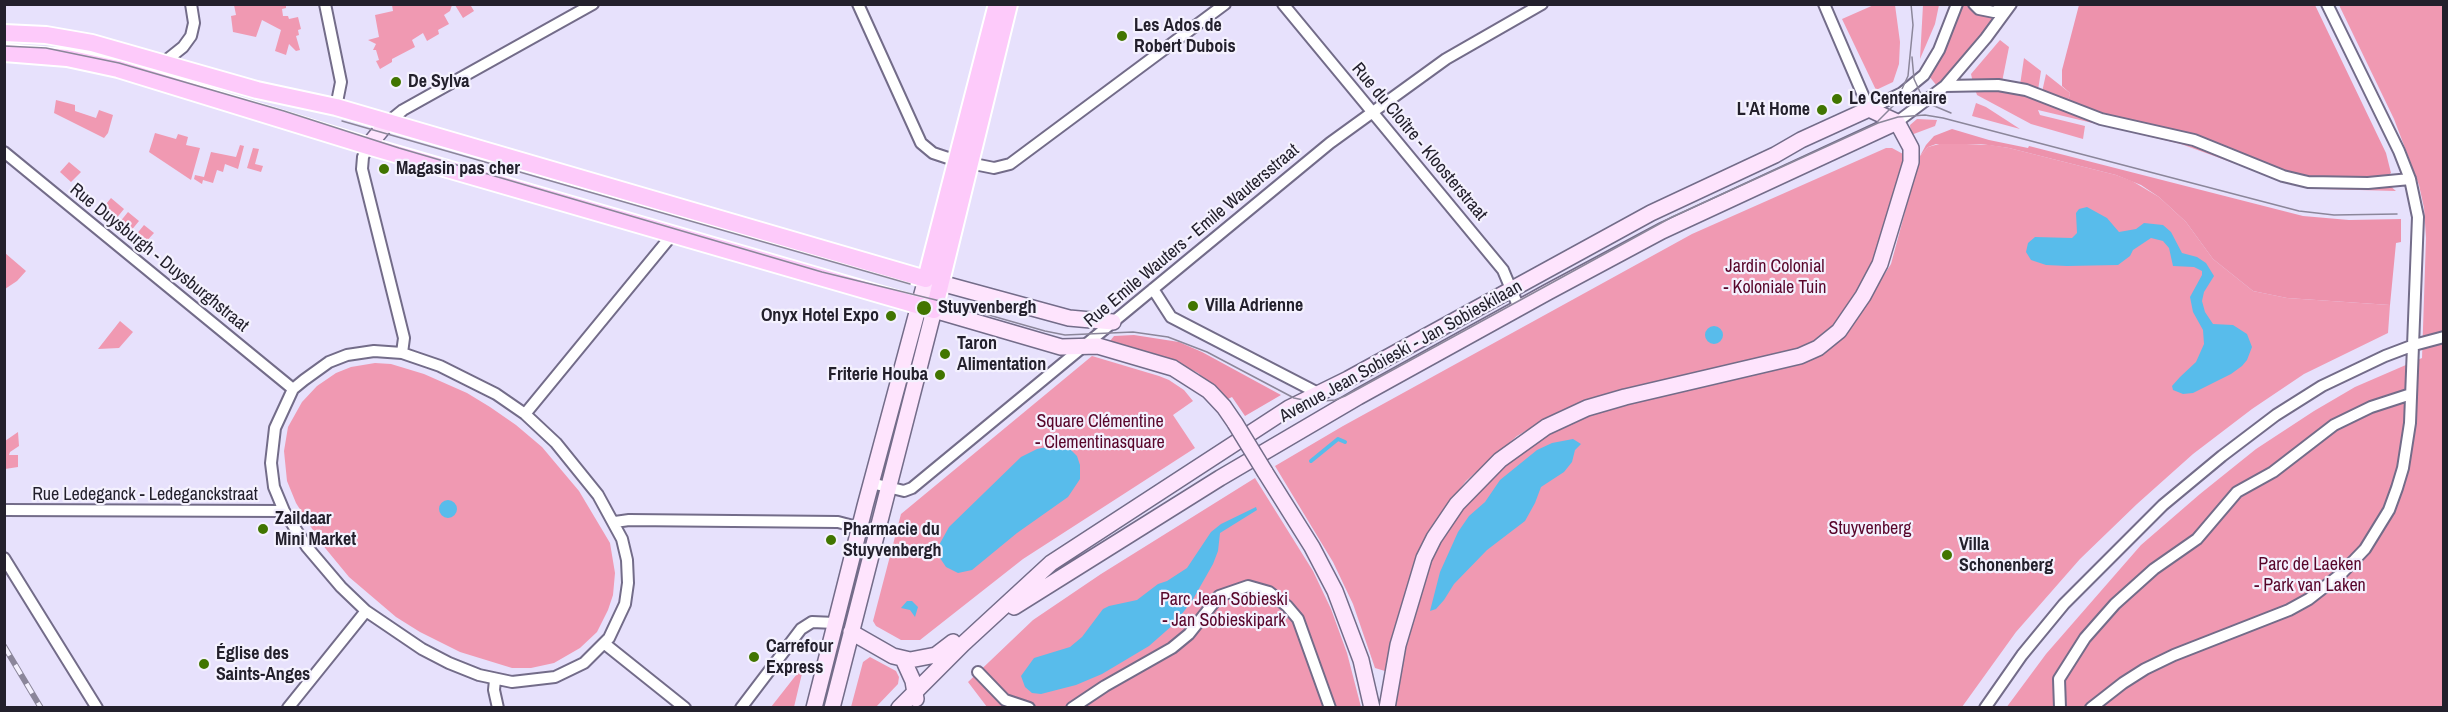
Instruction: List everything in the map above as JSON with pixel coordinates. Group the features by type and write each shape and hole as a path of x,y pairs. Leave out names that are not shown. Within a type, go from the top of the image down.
{"main road":[{"path":"4,53 67,58 118,69 368,147 926,308 963,162 997,4"},
{"path":"963,162 1009,4"},
{"path":"4,33 67,38 257,90 336,107 933,281"}],"street":[{"path":"163,63 183,47 191,36 194,23 191,4"},
{"path":"325,4 341,82 336,107"},
{"path":"402,354 404,338 362,169 363,157 368,147 387,123 403,110 593,4"},
{"path":"858,4 921,143 933,153 994,168 1010,164 1225,4"},
{"name":"Rue du Cloître - Kloosterstraat","path":"1283,4 1503,270 1519,308"},
{"name":"Rue Emile Wauters - Emile Wautersstraat","path":"871,483 904,491 912,488 1324,147 1452,55 1542,4"},
{"path":"1387,708 1398,645 1427,550 1457,504 1500,460 1546,427 1587,408 1800,356 1818,348 1839,331 1863,296 1880,264 1908,174 1912,151 1897,122 1869,109 1824,4"},
{"path":"1924,103 1913,86 1924,75 1934,58 1957,4"},
{"path":"1974,4 1980,9 1994,12 2010,4"},
{"name":"Avenue Jean Sobieski - Jan Sobieskilaan","path":"899,708 914,700 1004,615 1034,593 1257,456 1519,308 1662,231 1897,122 1945,86 1991,32 2010,4"},
{"path":"2091,708 2123,682 2164,660 2299,604 2321,590 2353,562 2379,529 2397,488 2407,448 2412,394 2419,231 2416,200 2410,179 2384,118 2327,4"},
{"path":"1945,86 1998,85 2026,90 2102,119 2194,140 2283,176 2308,182 2368,183 2410,179"},
{"name":"Avenue Jean Sobieski - Jan Sobieskilaan","path":"914,700 1044,569 1289,408 1651,213 1913,86"},
{"name":"Rue Duysburgh - Duysburghstraat","path":"4,152 293,389"},
{"path":"525,414 672,235"},
{"path":"933,281 1069,318 1113,322"},
{"path":"1153,289 1171,317 1318,393"},
{"path":"926,308 1061,347 1086,345 1104,347 1163,364 1190,377 1216,398 1235,423 1312,547 1335,591 1359,652 1372,708"},
{"path":"814,708 871,483 926,308"},
{"path":"832,708 888,487 926,308"},
{"path":"1984,708 2006,676 2064,604 2117,549 2222,456 2276,415 2340,377 2414,345 2444,337"},
{"path":"374,351 402,354 460,375 496,394 525,414 556,443 586,478 615,522 625,550 628,583 620,617 605,644 584,663 555,677 522,682 495,680 449,663 422,649 366,611 322,567 284,511 274,487 271,450 278,419 293,389 322,366 347,355 374,351"},
{"path":"2060,708 2059,679 2063,668 2085,638 2115,604 2149,573 2197,539 2237,492 2273,472 2334,425 2371,407 2412,394"},
{"name":"Rue Ledeganck - Ledeganckstraat","path":"4,510 284,511"},
{"path":"615,522 629,519 838,522 876,532"},
{"path":"4,558 98,708"},
{"path":"851,632 903,659 924,659 941,652 1010,591 1044,569"},
{"path":"1072,708 1105,686 1172,648 1189,634 1219,596 1248,586 1269,592 1287,606 1298,619 1330,708"},
{"path":"288,708 366,611"},
{"path":"741,708 806,624 815,621 835,623"},
{"path":"605,644 685,708"},
{"path":"903,659 910,673 914,700"},
{"path":"978,672 1005,700 1029,708"},
{"path":"495,680 494,690 498,708"}],"green space":[{"path":"1876,4 1895,5 1900,42 1899,64 1893,82 1876,90 1842,19"},
{"path":"234,5 286,5 286,8 282,9 283,16 288,16 289,19 298,17 301,29 298,30 299,35 296,36 300,50 296,51 289,44 286,55 275,51 281,30 262,20 256,37 233,32 231,16 236,15"},
{"path":"392,5 452,5 450,11 444,15 449,24 438,30 439,34 427,41 423,33 412,40 415,47 392,59 392,62 380,69 376,61 379,60 376,50 373,50 376,44 368,40 379,37 375,15 393,11"},
{"path":"455,5 473,5 471,6 474,11 463,18"},
{"path":"1923,5 1939,5 1935,24 1920,59"},
{"path":"1962,5 1968,5 1995,18 1937,86 1929,76"},
{"name":"Parc de Laeken - Park van Laken","path":"2339,5 2443,5 2443,707 2006,708 2046,654 2141,545 2200,494 2256,449 2314,411 2355,387 2422,358 2426,238 2424,208 2419,185 2394,119"},
{"path":"2000,40 2009,47 2002,82 1973,83 1971,74"},
{"path":"2024,58 2041,71 2038,90 2020,85"},
{"path":"2046,74 2070,93 2068,102 2042,92"},
{"path":"2000,88 2389,185 2396,191 2322,189 2294,185 2181,144 2038,110 2040,115 2085,126 2083,139 2031,124 1977,95 1975,89"},
{"path":"56,100 75,105 75,111 96,118 99,110 113,115 108,133 104,138 54,113"},
{"path":"1976,103 1986,107 2020,129 1972,116"},
{"path":"1917,119 1937,120 1935,126 1911,135 1910,125"},
{"path":"155,133 176,139 178,134 188,137 186,145 200,148 191,180 149,152"},
{"name":"Stuyvenberg","path":"1943,143 2009,148 2132,181 2159,197 2186,222 2213,259 2253,291 2287,298 2390,305 2388,333 2304,374 2252,409 2193,454 2080,559 2016,632 1962,707 1395,708 1398,679 1407,638 1425,574 1456,515 1487,481 1533,443 1586,415 1811,360 1835,345 1847,334 1891,264 1920,156 1928,147"},
{"path":"240,145 244,146 238,169 225,164 223,172 217,170 213,183 203,180 202,184 194,179 195,175 204,177 211,152 236,157"},
{"path":"253,148 259,149 255,164 263,166 261,172 247,168"},
{"name":"Jardin Colonial - Koloniale Tuin","path":"1886,148 1892,148 1903,154 1904,160 1880,244 1857,294 1836,323 1807,346 1590,399 1560,411 1517,436 1466,481 1430,529 1416,560 1397,621 1385,671 1375,668 1353,604 1333,562 1275,466 1343,426 1692,234"},
{"path":"69,162 81,172 71,182 60,172"},
{"path":"111,198 124,209 115,220 102,209"},
{"path":"128,212 139,221 130,232 119,223"},
{"path":"144,225 154,233 144,244 135,236"},
{"path":"5,253 26,271 5,289"},
{"path":"120,321 133,332 119,348 98,349"},
{"name":"Square Clémentine - Clementinasquare","path":"1092,356 1159,376 1184,390 1193,401 1173,415 1195,448 1023,559 920,640 901,640 876,626 873,621 901,514"},
{"path":"375,363 391,364 424,374 467,393 490,407 542,447 579,491 610,543 615,573 613,595 608,610 597,632 580,648 554,663 531,668 512,668 460,652 396,617 349,577 321,543 296,503 287,481 284,451 288,427 302,402 317,386 336,373 351,367"},
{"path":"18,432 19,446 9,455 18,455 18,467 5,469 5,441"},
{"name":"Parc Jean Sobieski - Jan Sobieskipark","path":"1255,478 1313,571 1331,609 1347,653 1361,707 987,707 968,682 1033,620 1101,574"},
{"path":"870,657 896,671 899,677 898,684 876,707 851,707 863,662"},
{"path":"804,665 794,707 771,707"}],"shaded area":[{"path":"2079,5 2315,5 2386,153 2391,173 2386,177 2314,180 2106,118 2068,102 2070,93 2062,86 2062,70"},
{"path":"1952,129 1989,140 2028,148 2029,146 2303,216 2349,220 2401,219 2401,242 2396,243 2390,305 2287,298 2253,291 2213,259 2186,222 2159,197 2141,185 2116,175 2009,148 1981,144 1936,144 1928,147 1920,156 1934,136"},
{"path":"1134,335 1179,342 1281,395 1245,416 1232,397 1228,399 1198,373 1171,359 1110,341 1114,336"}],"water":[{"path":"2087,207 2107,218 2119,232 2136,229 2144,223 2163,225 2171,232 2182,253 2197,257 2206,263 2214,276 2204,292 2202,301 2205,312 2213,324 2233,325 2247,334 2252,347 2242,366 2193,393 2183,394 2173,390 2172,386 2196,362 2204,344 2203,330 2193,312 2190,297 2202,271 2194,267 2173,266 2169,248 2163,241 2151,238 2133,250 2130,256 2118,265 2046,265 2031,260 2026,252 2028,243 2035,237 2072,238 2077,233 2076,213 2079,209"},
{"path":"1714,326 1720,329 1723,335 1720,341 1714,344 1708,341 1705,335 1708,329"},
{"path":"1573,439 1581,444 1575,450 1572,462 1564,472 1541,487 1525,521 1487,550 1454,584 1436,609 1430,611 1440,572 1458,532 1469,516 1485,502 1500,480 1537,450 1552,443"},
{"path":"1056,445 1070,449 1077,456 1080,465 1080,479 1068,497 1017,533 972,570 958,573 946,567 940,558 938,547 949,527 1021,457 1037,449"},
{"path":"448,500 454,503 457,509 454,515 448,518 442,515 439,509 442,503"},
{"path":"1256,507 1257,510 1220,533 1218,551 1213,564 1192,601 1174,624 1149,646 1102,674 1076,685 1041,694 1032,693 1025,687 1021,676 1034,658 1070,647 1082,637 1103,609 1137,600 1158,584 1187,568 1211,532 1221,524"},
{"path":"907,601 912,601 918,607 915,617 910,610 901,608"}],"waterway":[{"path":"1311,461 1338,439 1345,442"}],"tram line":[{"path":"1878,121 1895,104 1908,76 1913,25 1911,4"},
{"path":"4,46 46,48 119,63 822,272 936,300 1045,331 1065,335 1133,332 1168,337 1207,352 1294,398 1313,402 1335,400 1345,396 1672,217 1878,123 1898,117 1925,115 1943,118 2299,211 2334,215 2397,214"},
{"path":"1912,57 1914,79 1920,92 1932,105 1951,113"},
{"path":"342,121 910,284"}],"railway":[{"path":"4,646 41,708"}],"place":[{"name":"Les Ados de Robert Dubois","path":"1122,36"},
{"name":"De Sylva","path":"396,82"},
{"name":"Le Centenaire","path":"1837,99"},
{"name":"L'At Home","path":"1822,110"},
{"name":"Magasin pas cher","path":"384,169"},
{"name":"Villa Adrienne","path":"1193,306"},
{"name":"Stuyvenbergh","path":"924,308"},
{"name":"Onyx Hotel Expo","path":"891,316"},
{"name":"Taron Alimentation","path":"945,354"},
{"name":"Friterie Houba","path":"940,375"},
{"name":"Zaildaar Mini Market","path":"263,529"},
{"name":"Pharmacie du Stuyvenbergh","path":"831,540"},
{"name":"Villa Schonenberg","path":"1947,555"},
{"name":"Carrefour Express","path":"754,657"},
{"name":"Église des Saints-Anges","path":"204,664"}]}
